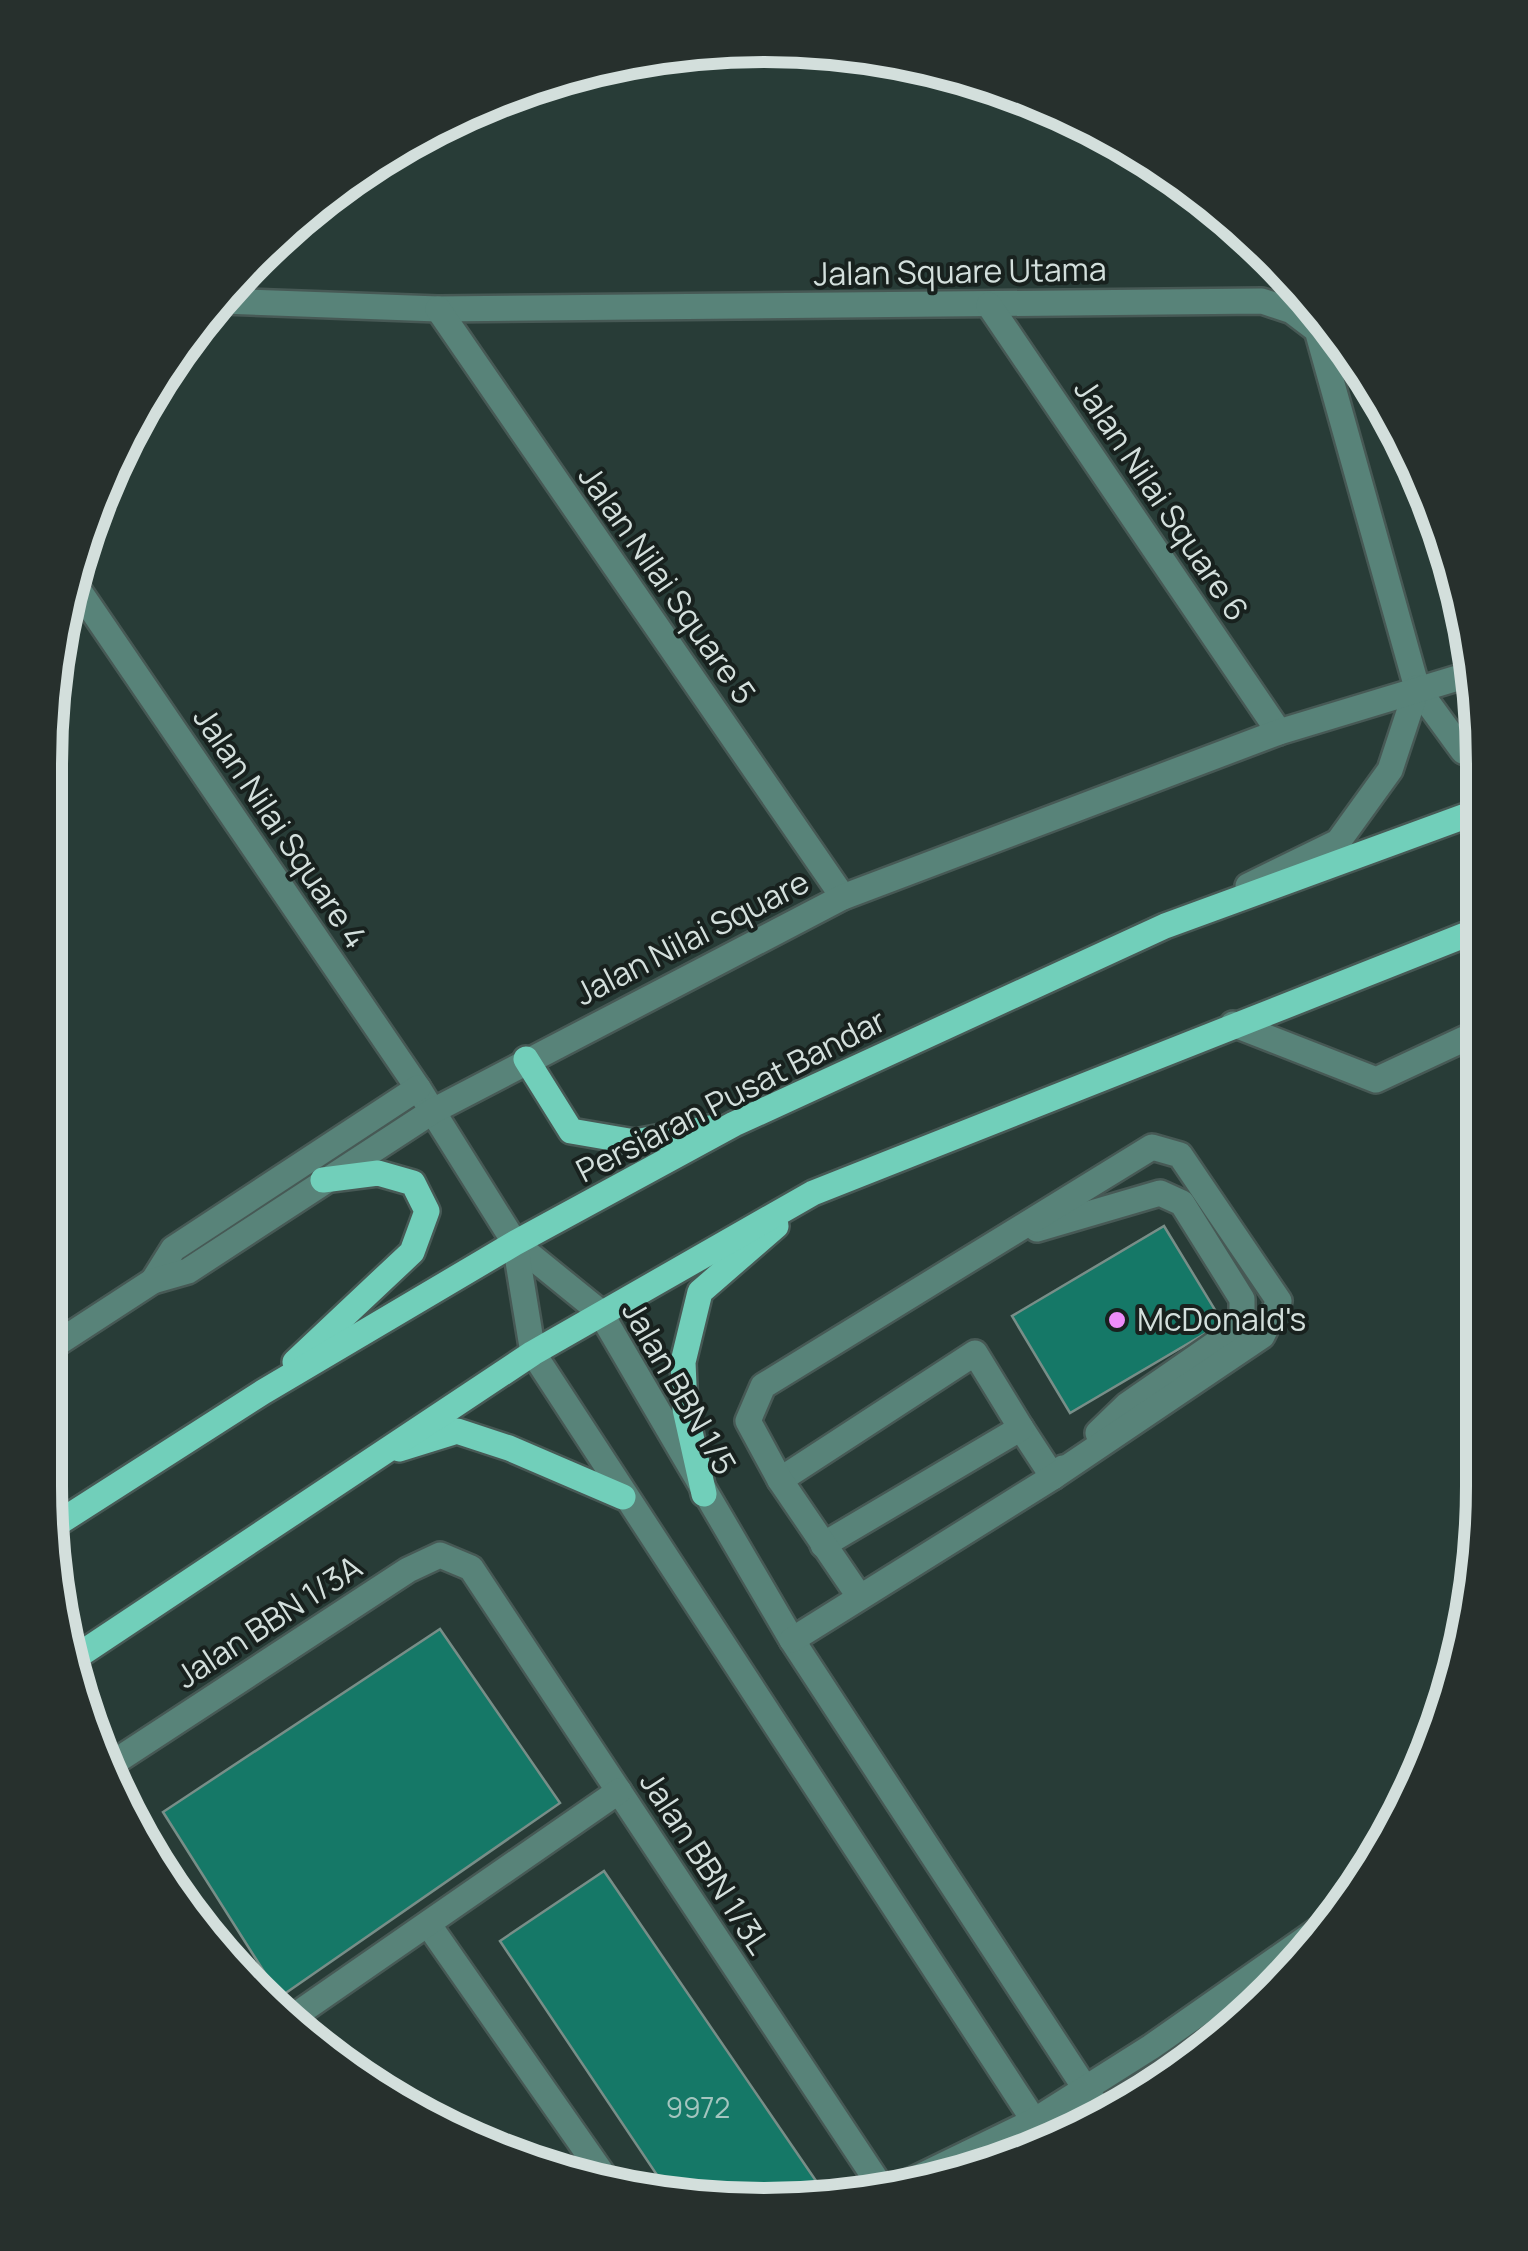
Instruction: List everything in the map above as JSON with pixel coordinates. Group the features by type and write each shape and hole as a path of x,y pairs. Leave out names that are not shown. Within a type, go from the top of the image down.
{"main road":[{"name":"Persiaran Pusat Bandar","path":"63,1520 263,1392 515,1243 734,1124 1165,926 1466,816"},
{"path":"83,1654 370,1458 533,1354 600,1312 813,1193 1466,934"},
{"path":"526,1060 570,1132 636,1142 734,1124"},
{"path":"263,1392 412,1252 427,1212 413,1183 378,1173 323,1180"},
{"path":"704,1494 685,1408 683,1362 700,1292 813,1193"},
{"path":"370,1458 457,1432 509,1448 623,1498"}],"street":[{"name":"Jalan Square Utama","path":"237,302 438,310 1262,301 1292,311 1312,326"},
{"name":"Jalan Nilai Square 6","path":"989,305 1279,732"},
{"name":"Jalan Nilai Square 5","path":"438,310 843,897"},
{"name":"Jalan Square Utama","path":"1318,333 1417,688 1466,753"},
{"name":"Jalan Nilai Square 4","path":"83,596 418,1088 515,1243"},
{"name":"Jalan Nilai Square","path":"62,1333 152,1282 188,1271 432,1111 843,897 1279,732 1460,677"},
{"path":"1165,926 1338,842 1390,770 1417,688"},
{"path":"1234,1024 1376,1080 1466,1038"},
{"path":"152,1282 173,1249 418,1088"},
{"path":"792,1640 1054,1476 1262,1336 1279,1301 1180,1155 1152,1147 762,1386 748,1421 780,1480 859,1596"},
{"path":"999,1241 1160,1193 1182,1204 1242,1299 1242,1318 1231,1333 1126,1405 1054,1476"},
{"path":"515,1243 533,1354 623,1498 813,1778 1040,2130"},
{"name":"Jalan BBN 1/5","path":"515,1243 600,1312 792,1640 1095,2105"},
{"path":"780,1480 975,1354 1054,1476"},
{"path":"824,1545 1021,1428"},
{"name":"Jalan BBN 1/3A","path":"118,1759 408,1570 440,1555 471,1568"},
{"name":"Jalan BBN 1/3L","path":"471,1568 876,2179"},
{"path":"299,2013 619,1791"},
{"path":"428,1924 599,2169"},
{"path":"986,2152 1040,2130 1084,2089 1294,1946"}],"building":[{"name":"McDonald's","path":"1164,1226 1223,1323 1070,1413 1012,1316"},
{"path":"440,1629 560,1803 282,1996 163,1812"},
{"path":"604,1871 819,2186 718,2187 660,2180 500,1941"}],"place":[{"name":"McDonald's","path":"1117,1320"}]}
